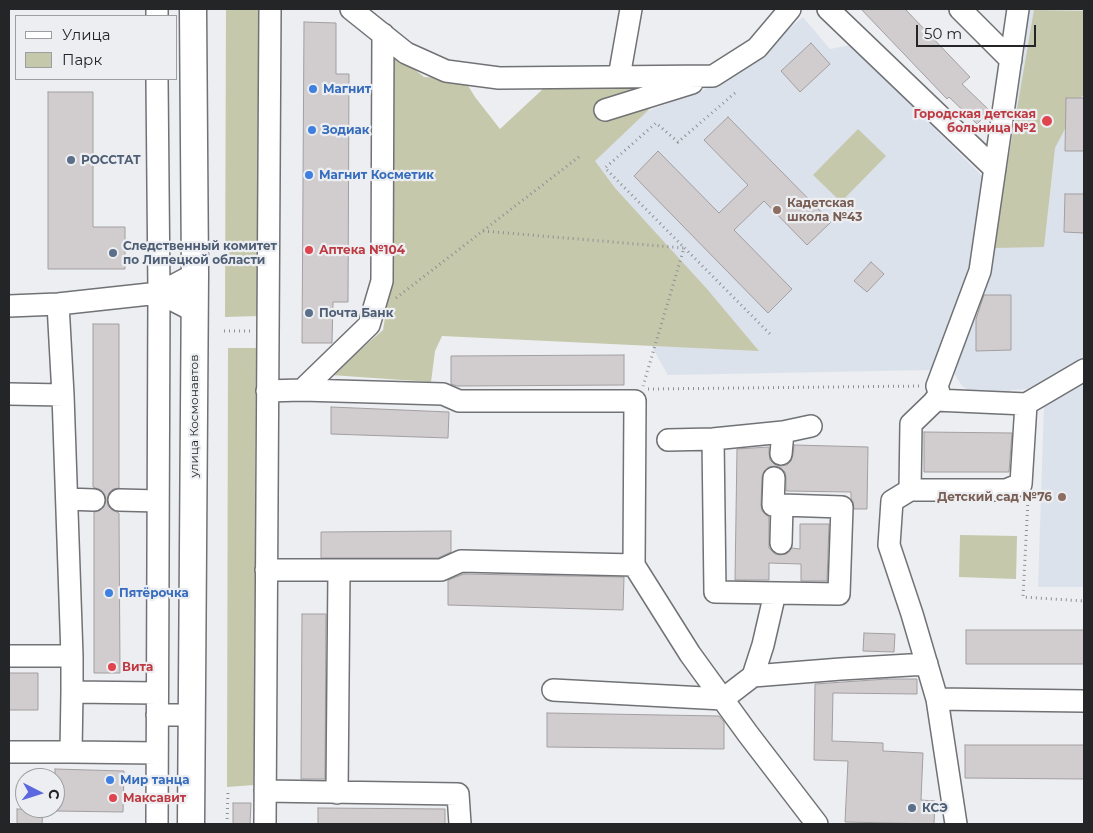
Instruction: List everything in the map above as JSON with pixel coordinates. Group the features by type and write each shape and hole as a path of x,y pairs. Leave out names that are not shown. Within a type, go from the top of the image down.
{"main road":[{"name":"улица Космонавтов","path":"191,824 195,274 193,9"}],"lane":[{"path":"265,824 270,9"},
{"path":"351,9 406,53 446,71 499,78 713,76"},
{"path":"619,77 631,9"},
{"path":"605,110 713,76 757,48 790,9"},
{"path":"828,9 995,169"},
{"path":"960,9 1011,60"},
{"path":"910,490 911,424 936,393 980,271 1018,9"},
{"path":"302,390 369,326 382,281 383,34"},
{"path":"157,80 157,824"},
{"path":"9,306 58,304 158,292 195,274"},
{"path":"158,292 194,311"},
{"path":"58,304 72,656 71,752"},
{"path":"936,393 1026,404 1084,370"},
{"path":"267,391 302,390 443,394 458,401 635,401 634,565 690,654 817,824"},
{"path":"9,394 63,395"},
{"path":"1006,490 1021,484 1026,404"},
{"path":"668,440 714,439 783,432 811,426"},
{"path":"781,454 783,432"},
{"path":"714,439 715,592 839,594 842,507 773,505 774,478"},
{"path":"956,824 937,699 912,614 889,546 892,502 910,490 1006,490 1028,494"},
{"path":"67,499 94,500"},
{"path":"119,500 158,501"},
{"path":"781,543 782,505"},
{"path":"266,570 441,570 461,561 634,565"},
{"path":"337,793 339,570"},
{"path":"752,676 763,645 775,593"},
{"path":"9,656 72,656"},
{"path":"552,690 722,699 752,676 927,664"},
{"path":"72,692 157,693"},
{"path":"937,699 1084,700"},
{"path":"157,715 192,715"},
{"path":"9,752 157,753"},
{"path":"265,791 458,794 460,824"}],"path":[{"path":"735,93 678,142 656,123 605,168 770,334"},
{"path":"371,317 580,156"},
{"path":"483,231 684,248"},
{"path":"684,248 642,389 936,393"},
{"path":"224,330 255,331"},
{"path":"1028,494 1023,598 1084,601"},
{"path":"227,824 228,791"}],"shaded area":[{"name":"Городская детская больница №2","path":"1028,9 1084,9 1084,359 1033,389 1011,390 1009,400 988,403 962,386 953,371"},
{"name":"Кадетская школа №43","path":"803,17 830,49 851,45 987,181 972,264 933,370 668,375 619,290 565,142 727,81"},
{"name":"Детский сад №76","path":"1084,382 1084,587 1038,587 1044,406"}],"green space":[{"path":"226,9 261,9 259,316 225,317"},
{"path":"1034,10 1084,11 1084,96 1082,96 1055,148 1044,247 993,248"},
{"path":"391,51 424,77 464,79 475,97 500,129 544,88 636,89 661,98 595,161 615,188 707,289 759,351 442,336 435,351 431,382 331,375 383,330 389,293"},
{"path":"858,129 886,156 841,202 813,175"},
{"path":"228,348 256,348 254,785 227,787"},
{"path":"960,535 1017,536 1016,579 959,577"}],"building":[{"path":"861,9 905,9 970,77 962,84 990,111 977,124 949,97 947,99"},
{"path":"304,22 336,23 336,74 349,74 348,302 333,302 332,343 302,343"},
{"path":"811,43 830,64 800,92 781,71"},
{"name":"РОССТАТ","path":"48,92 93,92 93,227 125,227 125,269 48,269"},
{"path":"1066,98 1084,98 1084,151 1065,151"},
{"path":"728,117 831,222 807,245 764,201 734,230 792,289 768,313 634,176 658,151 719,213 748,185 704,140"},
{"path":"1065,194 1084,194 1084,233 1064,232"},
{"path":"871,262 884,274 867,292 854,281"},
{"path":"984,295 1011,295 1011,350 976,351 976,319"},
{"path":"93,324 119,324 119,488 113,489 109,493 107,500 108,506 119,513 120,673 94,673 94,512 104,507 106,500 101,490 93,487"},
{"path":"624,355 624,385 457,386 451,384 451,356"},
{"path":"331,407 449,412 448,438 331,434"},
{"path":"924,432 1012,433 1009,472 924,472"},
{"path":"794,445 868,447 867,509 854,509 851,492 786,491 785,472 775,466 769,467 764,471 762,477 761,505 762,511 769,517 769,548 775,554 780,555 786,554 792,548 800,549 800,524 829,524 827,581 801,581 801,564 769,563 769,580 735,580 737,449 769,447 770,460 780,466 787,465 791,461"},
{"path":"451,531 451,552 438,558 321,558 321,532"},
{"path":"464,574 624,577 623,610 448,605 448,580"},
{"path":"302,614 326,614 325,779 301,779"},
{"path":"966,630 1084,630 1084,664 966,664"},
{"path":"864,633 895,634 894,652 863,651"},
{"path":"9,673 38,673 38,710 9,710"},
{"path":"917,679 917,694 833,693 832,741 883,743 883,751 923,753 921,800 935,801 934,824 845,822 848,761 814,760 815,684"},
{"path":"547,713 719,716 724,722 724,749 547,747"},
{"path":"965,745 1084,745 1084,779 965,778"},
{"path":"65,769 124,771 123,812 65,811"},
{"path":"233,803 251,803 250,824 233,824"},
{"path":"318,808 445,809 445,824 318,824"},
{"path":"17,818 42,818 42,824 17,824"}],"place":[{"name":"Магнит","path":"313,89"},
{"name":"Городская детская больница №2","path":"1047,121"},
{"name":"Зодиак","path":"312,130"},
{"name":"РОССТАТ","path":"71,160"},
{"name":"Магнит Косметик","path":"309,175"},
{"name":"Кадетская школа №43","path":"777,210"},
{"name":"Аптека №104","path":"309,250"},
{"name":"Следственный комитет по Липецкой области","path":"113,253"},
{"name":"Почта Банк","path":"309,313"},
{"name":"Детский сад №76","path":"1062,497"},
{"name":"Пятёрочка","path":"109,593"},
{"name":"Вита","path":"112,667"},
{"name":"Мир танца","path":"110,780"},
{"name":"Максавит","path":"113,798"},
{"name":"КСЭ","path":"912,808"}]}
